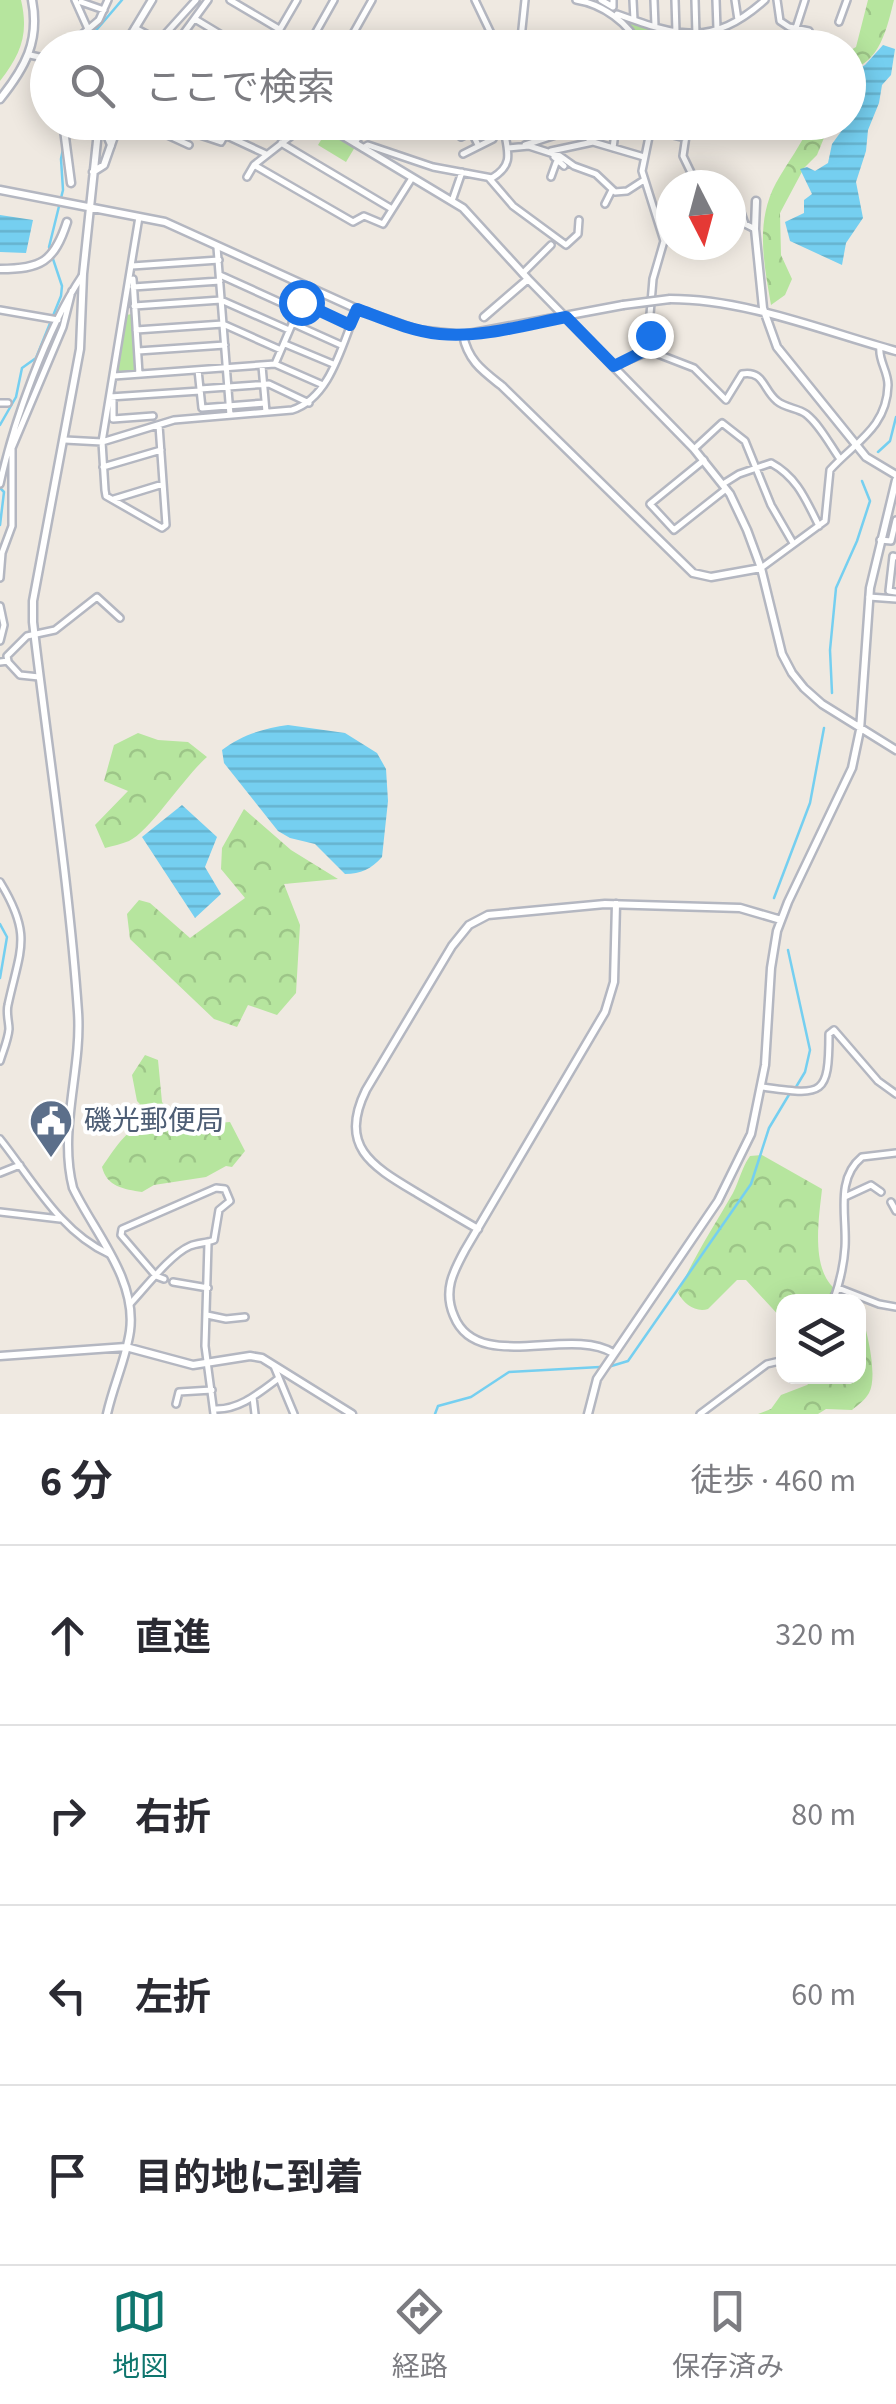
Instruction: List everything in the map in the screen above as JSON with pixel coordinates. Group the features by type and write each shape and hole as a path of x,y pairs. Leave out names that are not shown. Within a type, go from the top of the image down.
{"street":[{"path":"32,0 34,30"},
{"path":"78,1 88,29 99,20 108,0"},
{"path":"138,30 135,28 152,0"},
{"path":"169,30 196,0"},
{"path":"186,30 208,0"},
{"path":"230,0 280,29 297,0"},
{"path":"317,30 334,0"},
{"path":"475,0 489,30"},
{"path":"522,30 525,0"},
{"path":"576,0 612,15 627,30"},
{"path":"601,0 613,8 613,0"},
{"path":"634,0 634,20"},
{"path":"654,0 655,26"},
{"path":"676,0 676,30"},
{"path":"696,0 696,30"},
{"path":"716,0 715,30 738,20 764,0"},
{"path":"736,0 738,20"},
{"path":"777,0 780,21 805,30"},
{"path":"796,28 805,0"},
{"path":"839,22 847,0"},
{"path":"78,1 104,10"},
{"path":"354,30 369,1"},
{"path":"617,14 669,30"},
{"path":"195,20 212,30"},
{"path":"0,99 30,54"},
{"path":"65,140 70,183"},
{"path":"97,140 80,349 33,601 78,1012 68,1146 70,1170 73,1188 130,1304 131,1326 107,1414"},
{"path":"93,172 104,165 112,140"},
{"path":"179,140 189,145"},
{"path":"238,140 266,154"},
{"path":"248,177 254,165 285,140"},
{"path":"350,140 463,208 694,448 724,487 747,530 762,568 782,654 792,673 813,696 896,750"},
{"path":"475,140 478,146"},
{"path":"463,154 491,140"},
{"path":"490,178 509,161 506,140"},
{"path":"508,148 540,140"},
{"path":"590,140 644,157"},
{"path":"613,148 616,140"},
{"path":"646,350 653,280 664,240 644,180 648,140"},
{"path":"685,140 684,161 688,170"},
{"path":"548,152 593,142"},
{"path":"281,143 392,209"},
{"path":"363,148 368,145 432,167 490,178 513,206 566,245 578,234 579,220"},
{"path":"522,146 548,152 592,171 612,190 627,192 644,180"},
{"path":"548,152 562,164 554,166 551,177"},
{"path":"254,165 353,222 364,216 383,224 412,177"},
{"path":"452,201 462,172"},
{"path":"0,190 165,222 357,309 418,330 464,335 670,300 719,304 765,314 896,351"},
{"path":"606,204 612,190"},
{"path":"588,1414 590,1394 613,1353 718,1200 750,1134 762,1087 772,968 782,920 852,768 860,730 869,597 896,478 877,467 858,448 777,347 765,314 755,229 756,201"},
{"path":"139,216 102,442 104,490 112,499 162,528 166,524 159,425"},
{"path":"0,268 27,269 41,264 59,247 67,222"},
{"path":"746,224 755,229"},
{"path":"217,244 230,415"},
{"path":"484,317 552,245"},
{"path":"132,266 219,260"},
{"path":"132,266 139,374"},
{"path":"0,484 14,427 58,320 84,274"},
{"path":"133,287 220,278 298,310"},
{"path":"275,364 308,286"},
{"path":"0,578 2,553 12,526 12,448 63,327 72,291"},
{"path":"134,306 222,300 341,345"},
{"path":"301,302 350,325"},
{"path":"202,412 230,415 292,410 308,404 324,385 357,309"},
{"path":"0,310 58,320"},
{"path":"136,330 223,324 333,364"},
{"path":"464,335 468,356 479,368 693,573 711,577 762,568 825,521 830,470 858,448 886,400 888,382 878,354 880,346"},
{"path":"137,352 224,344"},
{"path":"614,366 646,350 694,368 726,400 742,374 751,372 760,376 771,396 781,404 804,412 840,460"},
{"path":"114,376 275,364 324,385"},
{"path":"262,366 266,412"},
{"path":"198,370 202,412"},
{"path":"111,397 264,384 308,404"},
{"path":"111,397 113,419 153,416"},
{"path":"65,440 102,442 202,412 265,403"},
{"path":"694,448 722,423 744,442 771,505 793,543"},
{"path":"103,467 161,450"},
{"path":"704,460 650,504 674,530 724,487 771,463 784,470 801,489 818,526"},
{"path":"112,499 164,484"},
{"path":"880,540 891,541 896,520"},
{"path":"896,557 892,556 893,574 888,591 896,595"},
{"path":"869,597 896,595"},
{"path":"40,677 20,674 4,662 7,656 34,633 56,630 98,597 120,618"},
{"path":"0,606 4,625 0,640"},
{"path":"0,882 17,912 21,931 18,971 8,1006 9,1027 0,1061"},
{"path":"478,1229 369,1160 358,1143 355,1128 359,1105 468,925 501,912 616,904 740,908 782,920"},
{"path":"613,1353 588,1343 497,1346 479,1342 456,1322 448,1299 450,1278 605,1012 614,982 616,904"},
{"path":"762,1087 801,1093 821,1086 827,1079 829,1034 834,1030 878,1082 896,1094"},
{"path":"0,1139 63,1219 92,1246 108,1254"},
{"path":"836,1294 845,1250 846,1180 856,1162 868,1154 896,1153"},
{"path":"0,1173 20,1165"},
{"path":"845,1196 871,1185 881,1192"},
{"path":"130,1304 156,1276 190,1246 216,1238 220,1210 230,1201 222,1187 122,1228 121,1235 156,1276 164,1279"},
{"path":"891,1202 896,1210"},
{"path":"0,1212 63,1219"},
{"path":"208,1243 208,1364 215,1412 263,1394 279,1378"},
{"path":"173,1282 208,1288"},
{"path":"838,1288 879,1304 896,1306"},
{"path":"207,1315 245,1317"},
{"path":"0,1356 126,1347 186,1364 250,1356 273,1364 352,1414"},
{"path":"700,1414 767,1364 776,1362"},
{"path":"273,1364 294,1414"},
{"path":"176,1404 178,1392 212,1390"},
{"path":"254,1397 255,1414"}],"green space":[{"path":"0,0 21,0 24,23 18,52 0,81"},
{"path":"868,0 894,0 885,33 866,62 866,30 860,30"},
{"path":"618,17 659,30 630,30"},
{"path":"321,140 343,140 355,147 346,162 318,145"},
{"path":"802,140 823,140 780,213 781,255 792,279 785,295 771,305 763,243 765,213 776,183"},
{"path":"132,314 135,371 117,373 126,315"},
{"path":"138,733 158,740 188,742 207,757 137,835 105,848 95,825 128,791 104,781 114,745"},
{"path":"244,809 291,850 338,879 284,884 300,925 296,993 277,1015 248,1005 237,1027 214,1019 130,939 127,914 139,900 150,903 190,938 245,898 221,869 222,848"},
{"path":"145,1055 158,1060 162,1102 182,1126 230,1122 245,1151 232,1167 226,1166 206,1177 154,1185 142,1192 112,1183 104,1174 102,1167 113,1151 130,1132 153,1118 137,1101 132,1075"},
{"path":"762,1155 822,1189 819,1256 828,1281 844,1294 776,1294 776,1312 746,1280 737,1280 704,1310 687,1304 678,1293 750,1156"},
{"path":"866,1333 872,1385 852,1410 758,1414 771,1409 781,1395 807,1385 866,1384"}],"water":[{"path":"883,45 895,49 891,75 882,85 856,182 863,218 846,243 842,265 790,241 785,222 804,213 804,200 812,194 800,169 815,171 828,163 835,140 866,140 866,64"},
{"path":"0,215 33,220 26,253 0,252"},
{"path":"288,725 345,733 377,753 386,769 388,801 382,857 370,868 345,874 315,844 278,831 224,763 222,750 229,745 254,733"},
{"path":"182,805 217,837 205,867 221,894 195,918 142,837"}],"waterway":[{"path":"96,30 122,0"},
{"path":"0,425 16,397 22,368 36,358 61,296 62,286 49,247 63,190 64,144"},
{"path":"878,452 890,441 896,417"},
{"path":"832,693 830,650 836,588 870,501 862,481"},
{"path":"0,488 4,492 0,525"},
{"path":"774,898 810,803 824,728"},
{"path":"0,924 7,937 0,978"},
{"path":"788,950 810,1050 805,1072 796,1087"},
{"path":"608,1367 628,1361 751,1184 769,1128 790,1093"},
{"path":"435,1414 438,1406 471,1397 509,1372 600,1367"}],"place":[{"name":"磯光郵便局","path":"51,1159"}],"route":[{"path":"301,302 350,325 357,309 401,326 438,334 464,335 566,317 614,366 646,350 650,335"}]}
